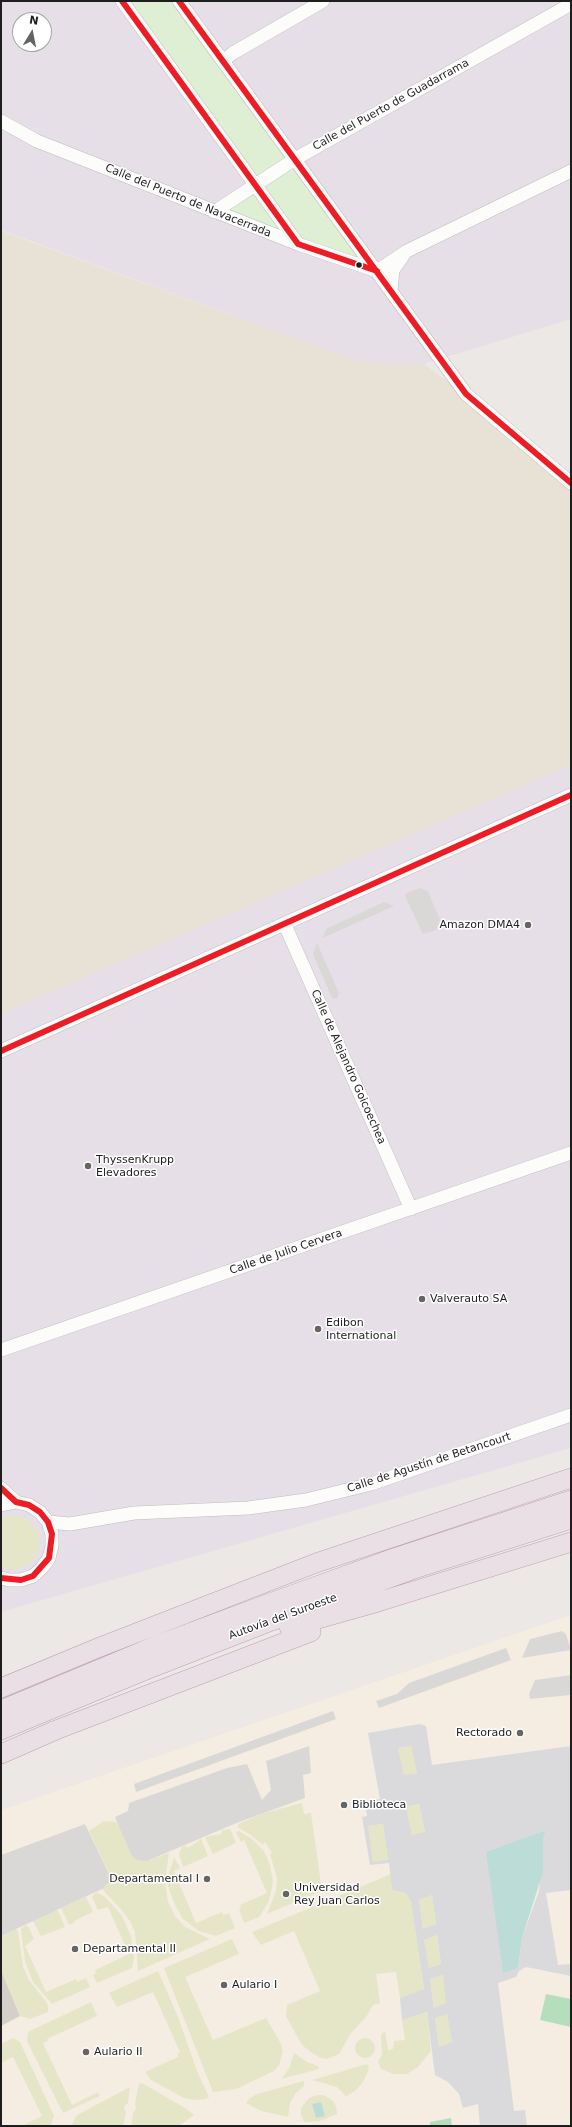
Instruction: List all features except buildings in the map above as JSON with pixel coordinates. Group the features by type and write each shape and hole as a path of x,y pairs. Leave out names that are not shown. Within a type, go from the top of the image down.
{"highway":[{"path":"1,1688 100,1647 316,1563 571,1478"},
{"name":"Autovía del Suroeste","path":"1,1710 155,1646 266,1604 394,1558 571,1500"},
{"name":"Autovía del Suroeste","path":"1,1730 269,1622 414,1569 571,1519"},
{"path":"33,1717 63,1710 242,1641 571,1542"},
{"path":"1,1754 56,1730 290,1639 404,1600 466,1574"}],"street":[{"path":"122,1 298,244"},
{"path":"179,1 377,270 466,394 571,483"},
{"path":"223,61 233,53 323,1"},
{"name":"Calle del Puerto de Guadarrama","path":"214,212 295,159 571,4"},
{"name":"Calle del Puerto de Navacerrada","path":"1,121 37,141 214,212 298,244 377,270"},
{"path":"377,270 407,251 571,171"},
{"path":"391,290 393,270 407,251"},
{"path":"1,1051 285,925 571,795"},
{"name":"Calle de Alejandro Goicoechea","path":"285,925 411,1209"},
{"name":"Calle de Julio Cervera","path":"1,1350 571,1153"},
{"name":"Calle de Agustín de Betancourt","path":"48,1522 70,1524 134,1513 248,1508 306,1500 371,1484 571,1415"},
{"path":"1,1488 16,1502"},
{"path":"1,1505 16,1502 29,1505 40,1512 48,1522 52,1534 52,1546 49,1558 42,1568 33,1576 21,1580 1,1578"},
{"path":"52,1546 59,1534 70,1524"}],"shaded area":[{"path":"1,1 571,1 571,319 424,364 356,361 1,230"},
{"path":"1,231 356,361 424,364 571,473 571,765 1,1014"},
{"path":"571,765 571,1448 1,1612 1,1014"},
{"path":"420,888 428,891 440,920 436,930 423,934 405,896 406,893"},
{"path":"384,902 394,906 323,938 326,929"},
{"path":"317,943 339,993 337,999 332,998 313,954"},
{"name":"Universidad Rey Juan Carlos","path":"571,1615 571,2126 1,2126 1,1810"},
{"path":"562,1631 566,1634 571,1650 522,1658 530,1639"},
{"path":"506,1648 511,1660 379,1708 376,1701 397,1694 409,1683"},
{"path":"571,1675 571,1695 530,1699 529,1694 535,1680"},
{"path":"333,1711 336,1719 136,1792 134,1784"},
{"path":"419,1724 426,1726 432,1765 571,1746 571,1890 546,1893 558,1965 571,1964 571,1976 526,1967 519,1971 516,1977 498,1983 514,2111 525,2110 527,2126 480,2126 478,2104 463,2108 459,2094 448,2082 435,2075 427,2012 402,2020 400,1998 424,1989 411,1902 406,1893 392,1890 389,1863 370,1865 362,1817 367,1816 365,1801 380,1799 368,1733","holes":["411,1746 417,1773 404,1775 398,1748","419,1804 425,1832 412,1835 406,1807","383,1824 388,1860 373,1862 368,1826","546,1830 543,1840 539,1891 522,1938 518,1968 486,1853","432,1895 436,1924 423,1929 419,1900","437,1935 441,1964 429,1968 424,1940","443,1975 446,2003 434,2008 430,1979","447,2014 452,2042 439,2047 435,2018"]},
{"path":"309,1746 311,1773 303,1775 305,1798 239,1822 147,1861 137,1860 132,1856 115,1817 128,1811 129,1803 227,1768 247,1764 262,1800 271,1790 266,1761"},
{"path":"85,1824 110,1876 108,1883 102,1889 1,1936 1,1855"},
{"path":"1,1970 20,2016 1,2026"}],"green space":[{"path":"126,1 173,1 357,255 352,259 226,212 263,189"},
{"path":"11,1515 20,1516 29,1520 39,1534 40,1543 34,1559 28,1565 11,1570 1,1567 1,1518"},
{"path":"411,1746 417,1773 404,1776 398,1748"},
{"path":"302,1803 304,1814 311,1813 322,1891 267,1914 276,1891 277,1878 270,1854 272,1853 265,1842 263,1845 239,1828 238,1825 264,1813"},
{"path":"419,1804 425,1833 412,1835 406,1807"},
{"path":"104,1821 116,1822 147,1861 169,1853 165,1881 168,1902 175,1916 185,1927 210,1939 138,1971 135,1932 130,1921 121,1909 102,1889 108,1883 110,1875 89,1831"},
{"path":"383,1824 388,1861 373,1863 368,1826"},
{"path":"230,1829 236,1843 213,1854 205,1837 221,1834 222,1830"},
{"path":"239,1831 252,1839 264,1851 270,1865 273,1882 269,1901 259,1917 244,1923 239,1909 241,1908 240,1905 267,1893 244,1840 241,1842 236,1832"},
{"path":"201,1839 208,1856 183,1867 179,1854 182,1847 185,1846 188,1848"},
{"path":"174,1857 180,1868 174,1871 196,1923 222,1912 223,1915 229,1913 235,1928 216,1936 199,1931 183,1919 175,1905 168,1886 169,1874"},
{"path":"391,1874 392,1890 406,1893 411,1902 424,1990 400,1998 396,1972 376,1974 380,2003 373,2005 366,2017 351,2033 339,2054 327,2059 321,2058 302,2045 286,2016 287,2005 320,1991 294,1931 261,1945 252,1932"},
{"path":"96,1892 105,1897 122,1916 131,1936 134,1957 132,1968 97,1983 93,1975 96,1973 95,1970 129,1954 108,1907 98,1910 92,1897"},
{"path":"432,1895 436,1925 423,1929 419,1900"},
{"path":"86,1897 93,1912 69,1925 61,1908"},
{"path":"57,1909 65,1927 41,1936 33,1921"},
{"path":"25,1925 28,1926 34,1939 25,1946 46,1992 76,1979 77,1982 86,1978 90,1987 52,2004 33,1982 25,1961 21,1929"},
{"path":"15,1929 18,1931 23,1967 29,1980 47,2003 48,2007 48,2012 30,2019 20,2016 1,1970 1,1936"},
{"path":"437,1935 441,1964 428,1969 424,1940"},
{"path":"232,1939 239,1954 185,1977 213,2040 266,2018 281,2044 283,2051 279,2065 274,2071 236,2089 213,2092 164,1968"},
{"path":"158,1971 178,2017 197,2071 209,2097 206,2099 193,2100 184,2098 151,2080 145,2072 178,2057 178,2053 180,2052 153,1992 117,2007 109,1993"},
{"path":"443,1975 447,2003 434,2008 430,1979"},
{"path":"546,1994 571,1999 571,2027 540,2020"},
{"path":"91,2002 97,2016 47,2039 48,2041 43,2043 72,2105 98,2092 100,2096 63,2113 27,2041 28,2032"},
{"path":"427,2012 431,2051 418,2067 407,2074 393,2074 381,2069 378,2062 382,2055 381,2035 385,2031 388,2050 393,2049 394,2041 405,2040 402,2020"},
{"path":"447,2013 452,2042 439,2047 435,2018"},
{"path":"13,2038 20,2042 54,2116 51,2126 22,2126 42,2116 13,2057 1,2063 1,2044"},
{"path":"361,2038 369,2038 375,2044 375,2052 369,2058 361,2058 355,2052 355,2044"},
{"path":"294,2053 307,2062 318,2066 319,2069 281,2079 289,2069"},
{"path":"367,2064 369,2069 363,2082 355,2091 346,2096 337,2087 312,2080"},
{"path":"304,2081 304,2086 295,2094 290,2103 288,2117 261,2111 246,2103 250,2098 257,2094"},
{"path":"142,2083 185,2108 194,2115 180,2125 131,2126 133,2113 136,2109 135,2104 139,2084"},
{"path":"130,2087 128,2103 124,2107 126,2113 123,2126 71,2126 77,2115"},
{"path":"317,2095 323,2095 332,2100 336,2106 337,2114 320,2121 304,2122 301,2115 301,2108 309,2098"},
{"path":"451,2118 452,2126 430,2126 430,2122"}],"water":[{"path":"546,1830 543,1840 543,1872 522,1938 518,1968 503,1973 486,1852"},
{"path":"321,2102 325,2116 316,2118 312,2104"}],"transit line":[{"path":"122,1 298,244 377,271"},
{"path":"179,1 466,394 571,483"},
{"path":"1,1051 571,795"},
{"path":"1,1488 16,1502 29,1505 40,1512 48,1522 52,1534 49,1558 33,1576 21,1580 1,1578"}],"place":[{"name":"Amazon DMA4","path":"528,925"},
{"name":"ThyssenKrupp Elevadores","path":"88,1166"},
{"name":"Valverauto SA","path":"422,1299"},
{"name":"Edibon International","path":"318,1329"},
{"name":"Rectorado","path":"520,1733"},
{"name":"Biblioteca","path":"344,1805"},
{"name":"Departamental I","path":"207,1879"},
{"name":"Universidad Rey Juan Carlos","path":"286,1894"},
{"name":"Departamental II","path":"75,1949"},
{"name":"Aulario I","path":"224,1985"},
{"name":"Aulario II","path":"86,2052"}]}
